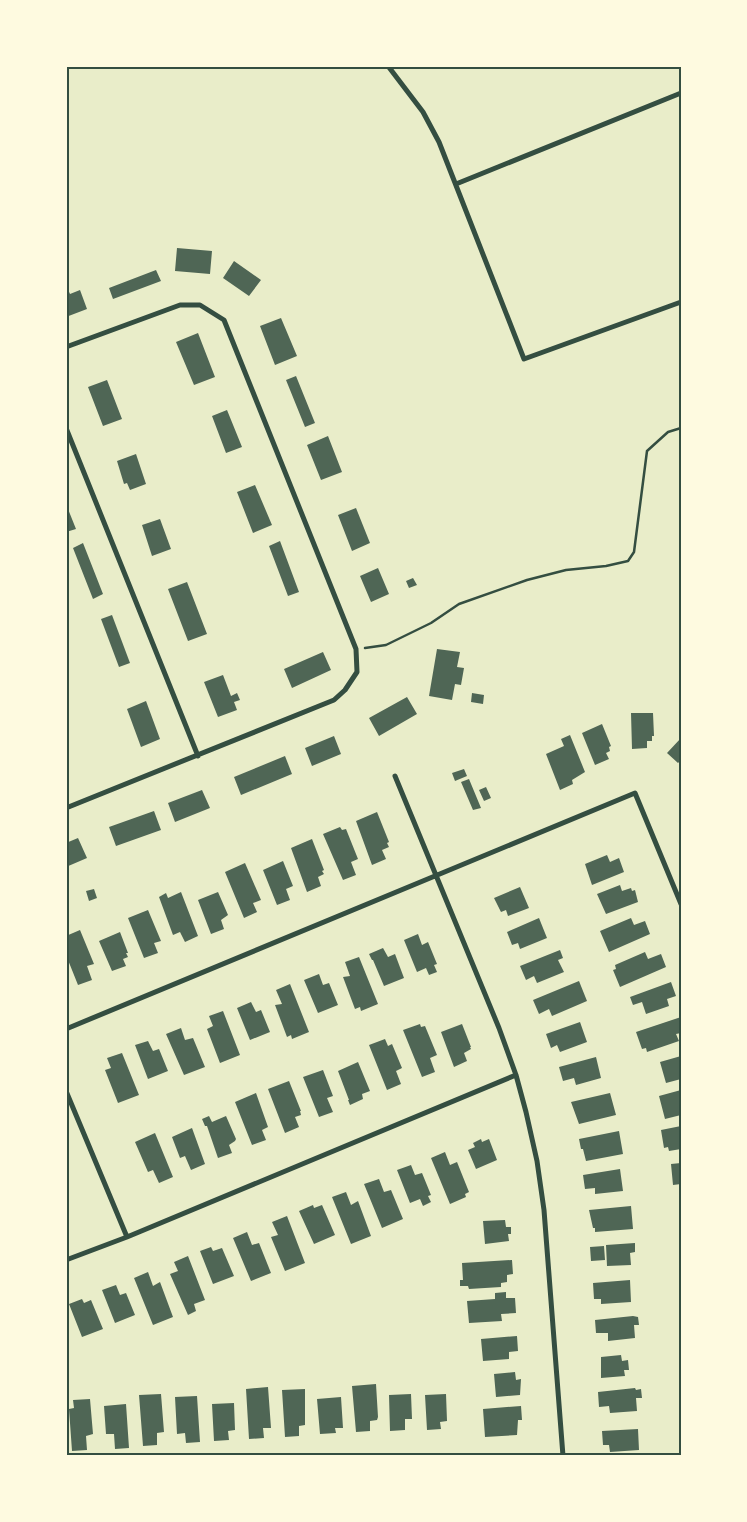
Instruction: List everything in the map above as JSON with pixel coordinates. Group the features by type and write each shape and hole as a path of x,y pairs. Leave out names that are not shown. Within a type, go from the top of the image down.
{"street":[{"path":"388,66 423,112 439,142 524,359 681,302"},
{"path":"456,184 681,94"},
{"path":"66,347 180,305 200,305 224,320 356,649 357,672 346,690 334,700 66,808"},
{"path":"66,428 198,756"},
{"path":"395,776 499,1028 516,1075 526,1112 537,1161 544,1210 563,1456"},
{"path":"66,1029 635,793 681,904"},
{"path":"66,1260 127,1237 516,1075"},
{"path":"66,1091 127,1237"}],"path":[{"path":"356,649 386,645 431,623 459,604 527,580 566,570 606,566 628,561 634,552 648,451 668,432 681,428"}],"building":[{"path":"177,248 212,251 210,274 175,271"},
{"path":"234,261 261,280 249,296 223,278"},
{"path":"156,270 161,281 113,299 109,288"},
{"path":"66,285 70,294 80,290 87,309 66,317"},
{"path":"281,318 297,356 275,365 260,326"},
{"path":"198,333 215,377 194,385 176,342"},
{"path":"296,376 315,423 305,427 286,380"},
{"path":"107,380 122,419 103,426 88,387"},
{"path":"227,410 242,447 226,453 212,416"},
{"path":"328,436 342,472 321,480 307,445"},
{"path":"136,454 146,484 130,490 127,483 124,484 117,461"},
{"path":"255,485 272,525 253,533 237,492"},
{"path":"66,504 76,529 66,532"},
{"path":"356,508 370,543 352,551 338,515"},
{"path":"160,519 171,549 152,556 142,525"},
{"path":"280,541 299,592 288,596 269,546"},
{"path":"83,543 103,594 93,599 73,548"},
{"path":"378,568 389,594 371,602 360,576"},
{"path":"413,578 417,585 409,588 406,581"},
{"path":"187,582 207,634 188,641 168,589"},
{"path":"112,615 130,663 119,667 101,619"},
{"path":"437,649 460,652 457,667 464,668 461,685 455,684 452,700 429,696"},
{"path":"323,652 331,670 292,688 284,669"},
{"path":"223,675 231,696 237,693 240,700 234,702 237,710 218,717 204,682"},
{"path":"472,693 484,695 483,704 471,702"},
{"path":"407,697 417,714 379,736 369,718"},
{"path":"146,701 160,739 141,747 127,709"},
{"path":"631,713 653,713 654,736 652,736 652,741 647,741 647,748 632,749"},
{"path":"602,724 611,746 609,747 610,751 606,753 609,759 595,765 582,733"},
{"path":"570,735 585,772 572,780 573,784 560,790 546,754 564,746 561,739"},
{"path":"334,736 341,754 312,766 305,748"},
{"path":"681,738 681,760 678,763 667,753"},
{"path":"285,756 292,774 241,795 234,777"},
{"path":"464,769 467,776 455,781 452,773"},
{"path":"469,779 481,808 473,810 461,782"},
{"path":"486,787 491,798 484,801 479,790"},
{"path":"202,790 210,808 175,822 168,803"},
{"path":"154,811 161,830 116,846 109,827"},
{"path":"377,812 389,842 387,843 389,847 382,850 386,859 372,865 356,821"},
{"path":"340,827 342,830 346,829 358,859 351,862 356,875 343,880 323,834"},
{"path":"78,838 87,858 66,867 66,843"},
{"path":"312,839 324,874 318,877 321,886 307,892 291,848"},
{"path":"607,855 610,862 619,858 624,872 592,885 585,864"},
{"path":"283,861 293,886 286,889 290,900 277,905 263,870"},
{"path":"245,863 261,900 253,903 257,912 244,918 225,872"},
{"path":"620,885 622,891 631,888 632,891 635,890 638,902 606,914 597,894"},
{"path":"520,887 529,908 508,916 506,910 501,912 494,898"},
{"path":"94,889 97,898 89,901 86,891"},
{"path":"181,892 198,936 185,942 180,932 173,935 159,897 166,893 168,898"},
{"path":"218,892 228,915 221,920 224,929 211,934 198,900"},
{"path":"148,910 161,941 154,943 158,953 144,958 128,918"},
{"path":"539,918 547,938 520,949 518,943 512,945 507,932"},
{"path":"631,918 634,925 645,921 650,934 609,952 600,931"},
{"path":"80,930 94,964 87,966 92,980 78,985 66,955 66,936"},
{"path":"120,932 128,957 123,959 126,966 112,971 99,941"},
{"path":"418,934 422,945 428,942 437,964 434,965 437,972 429,975 426,968 417,972 404,940"},
{"path":"383,948 388,957 395,954 404,978 384,986 369,954"},
{"path":"560,950 563,958 558,960 564,972 537,983 534,976 526,980 520,966"},
{"path":"645,952 648,959 661,954 666,967 620,987 613,970 616,969 615,965"},
{"path":"359,957 378,1004 361,1011 360,1007 355,1009 343,977 350,976 345,962"},
{"path":"319,974 323,985 329,983 338,1005 318,1013 304,980"},
{"path":"579,981 587,1001 552,1016 549,1009 539,1014 533,1000"},
{"path":"671,982 676,996 667,999 669,1006 646,1014 642,1002 633,1005 630,997"},
{"path":"290,984 309,1032 292,1039 291,1035 287,1037 275,1005 282,1004 276,990"},
{"path":"251,1002 256,1012 261,1010 270,1032 250,1040 237,1008"},
{"path":"223,1011 240,1055 220,1063 207,1029 213,1026 209,1016"},
{"path":"681,1017 681,1033 676,1034 679,1041 647,1052 646,1048 642,1049 636,1032"},
{"path":"580,1022 587,1042 560,1052 557,1045 551,1048 546,1034"},
{"path":"420,1024 421,1027 425,1026 437,1055 430,1058 435,1072 422,1077 403,1030"},
{"path":"462,1024 471,1049 464,1053 467,1061 454,1067 441,1032"},
{"path":"181,1028 185,1040 193,1038 205,1067 184,1075 166,1034"},
{"path":"385,1039 388,1046 392,1044 402,1068 396,1071 401,1084 387,1090 369,1045"},
{"path":"148,1041 153,1051 159,1049 168,1071 148,1079 135,1045"},
{"path":"122,1053 139,1095 118,1103 105,1070 111,1068 107,1058"},
{"path":"681,1056 681,1079 666,1083 660,1062"},
{"path":"596,1057 601,1078 576,1085 574,1078 563,1081 559,1067"},
{"path":"358,1062 370,1091 362,1094 363,1099 350,1105 338,1071"},
{"path":"323,1070 333,1096 327,1098 333,1112 319,1117 303,1077"},
{"path":"289,1081 301,1115 295,1117 299,1127 285,1133 268,1089"},
{"path":"681,1090 681,1115 665,1119 659,1096"},
{"path":"256,1093 268,1127 262,1130 266,1140 252,1145 235,1102"},
{"path":"610,1093 616,1115 579,1124 571,1102"},
{"path":"209,1116 212,1122 226,1116 236,1139 229,1145 232,1153 218,1158 207,1126 205,1126 202,1119"},
{"path":"681,1126 681,1149 669,1151 668,1147 664,1148 661,1130"},
{"path":"192,1128 205,1164 191,1170 185,1156 180,1158 172,1137"},
{"path":"619,1131 623,1154 586,1161 579,1139"},
{"path":"155,1133 173,1177 159,1183 153,1170 148,1172 135,1142"},
{"path":"481,1139 482,1142 489,1139 497,1160 476,1169 468,1150 475,1147 473,1143"},
{"path":"445,1152 450,1165 457,1162 469,1192 465,1194 466,1197 450,1204 431,1158"},
{"path":"681,1163 681,1184 673,1185 671,1164"},
{"path":"411,1165 415,1175 422,1173 431,1195 428,1196 431,1202 423,1206 420,1199 410,1203 397,1170"},
{"path":"620,1169 623,1191 595,1194 595,1188 585,1189 583,1175"},
{"path":"379,1179 384,1192 391,1190 403,1219 382,1228 364,1184"},
{"path":"346,1192 351,1205 358,1201 371,1236 351,1244 332,1197"},
{"path":"313,1205 314,1208 322,1205 335,1235 314,1244 299,1211"},
{"path":"631,1206 633,1229 595,1232 589,1210"},
{"path":"287,1216 305,1263 285,1271 271,1237 278,1235 272,1222"},
{"path":"505,1220 506,1227 511,1227 511,1234 508,1234 509,1241 485,1244 483,1221"},
{"path":"247,1232 252,1245 259,1243 271,1273 251,1281 233,1238"},
{"path":"635,1243 635,1252 630,1253 631,1265 607,1266 606,1245"},
{"path":"604,1246 605,1260 591,1261 590,1247"},
{"path":"211,1247 213,1251 222,1248 234,1276 213,1284 200,1251"},
{"path":"188,1256 205,1300 194,1304 196,1311 188,1315 170,1274 178,1271 174,1262"},
{"path":"512,1260 513,1274 507,1275 507,1282 501,1283 501,1287 469,1289 468,1286 460,1286 460,1280 463,1280 462,1263"},
{"path":"148,1272 153,1286 160,1282 173,1317 153,1325 134,1278"},
{"path":"630,1280 631,1302 601,1304 601,1299 594,1299 593,1283"},
{"path":"116,1285 120,1295 126,1293 135,1315 115,1323 102,1290"},
{"path":"506,1292 506,1298 515,1298 516,1313 501,1314 502,1321 469,1323 467,1301 495,1299 495,1293"},
{"path":"82,1299 84,1303 91,1300 103,1329 82,1337 69,1304"},
{"path":"638,1317 639,1325 634,1325 635,1338 608,1341 608,1333 596,1333 595,1320"},
{"path":"517,1336 518,1351 509,1352 509,1359 483,1361 481,1339"},
{"path":"621,1355 622,1361 628,1360 629,1370 624,1370 625,1376 601,1378 601,1357"},
{"path":"515,1372 516,1380 521,1379 520,1395 496,1397 494,1374"},
{"path":"376,1384 377,1420 370,1421 370,1431 356,1432 352,1386"},
{"path":"268,1387 271,1428 263,1428 264,1438 249,1439 246,1389"},
{"path":"635,1388 636,1390 641,1389 642,1398 636,1398 637,1411 610,1413 609,1406 599,1407 598,1392"},
{"path":"305,1389 305,1425 299,1426 299,1436 285,1437 282,1390"},
{"path":"161,1394 164,1432 157,1433 157,1445 143,1446 139,1395"},
{"path":"411,1394 412,1419 405,1419 405,1430 390,1431 389,1395"},
{"path":"446,1394 447,1421 440,1422 441,1429 427,1430 425,1395"},
{"path":"197,1396 200,1442 186,1443 185,1433 177,1434 175,1397"},
{"path":"341,1397 343,1428 335,1428 336,1433 320,1434 317,1399"},
{"path":"90,1399 93,1434 86,1436 87,1450 72,1451 69,1409 74,1408 73,1400"},
{"path":"234,1403 235,1430 228,1431 229,1440 214,1441 212,1404"},
{"path":"126,1404 129,1448 115,1449 114,1434 106,1434 104,1406"},
{"path":"521,1406 522,1420 518,1420 517,1435 485,1437 483,1409"},
{"path":"638,1429 639,1450 610,1452 609,1445 603,1445 602,1431"}]}
